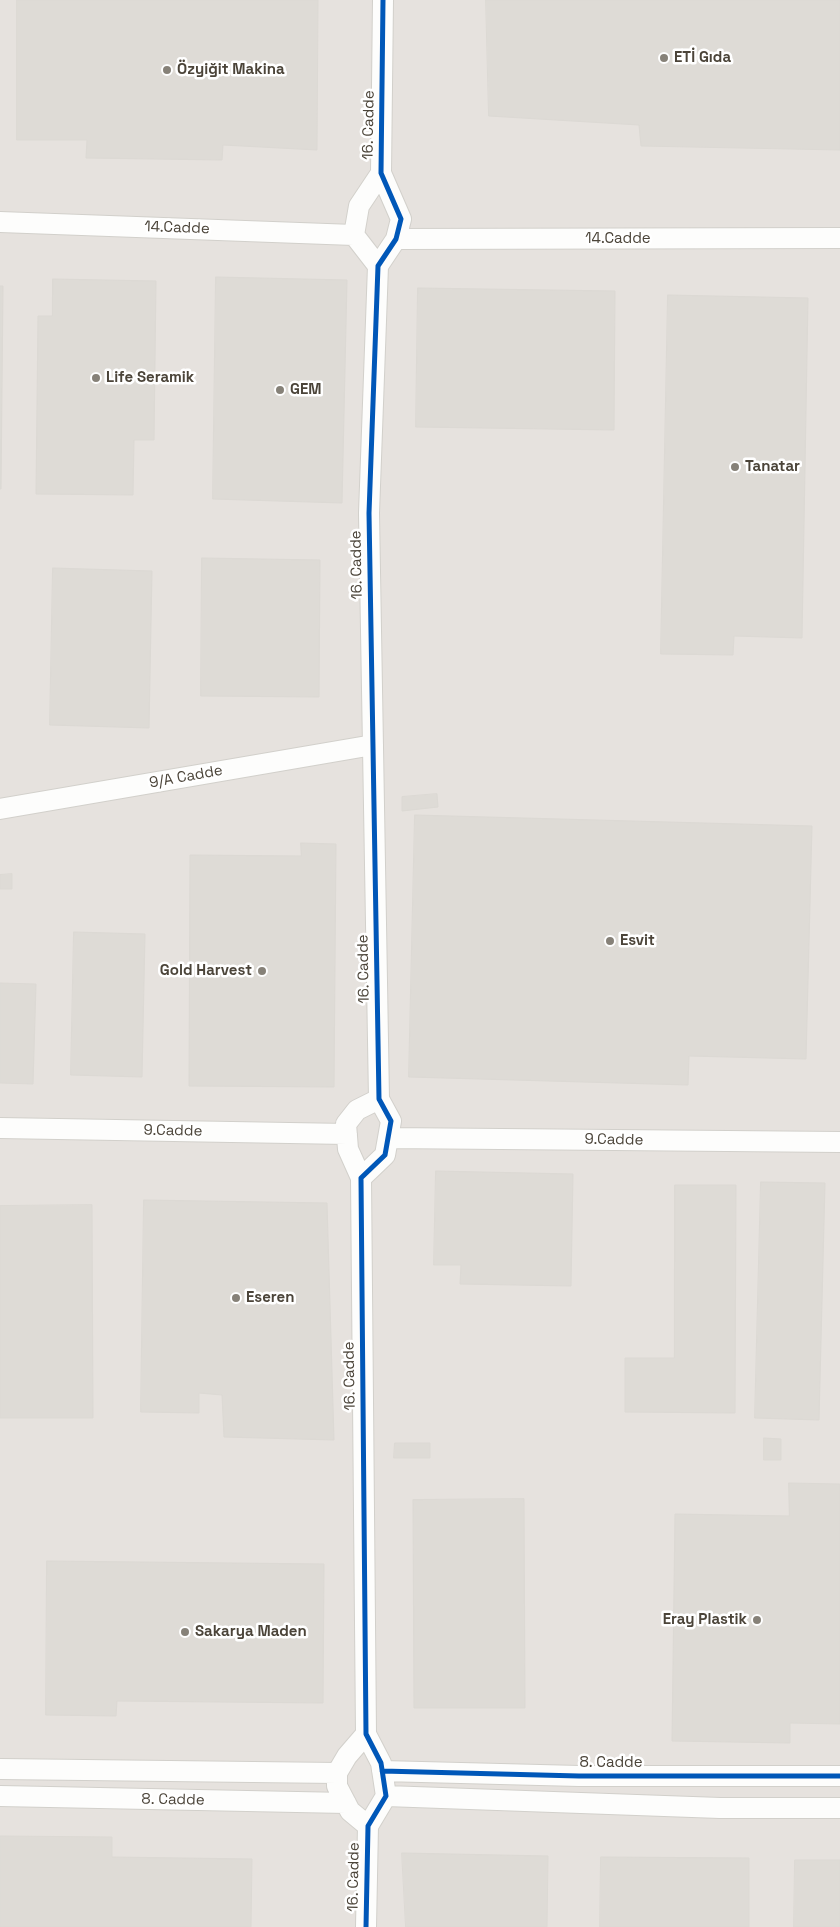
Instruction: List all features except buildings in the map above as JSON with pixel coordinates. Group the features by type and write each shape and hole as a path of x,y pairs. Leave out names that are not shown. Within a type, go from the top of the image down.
{"street":[{"name":"16. Cadde","path":"366,1927 368,1826 386,1796 381,1763 366,1734 361,1178 385,1155 391,1120 379,1099 369,513 378,266 396,239 401,219 381,173 383,0"},
{"path":"378,266 354,235 359,206 381,173"},
{"name":"14.Cadde","path":"0,222 354,235"},
{"name":"14.Cadde","path":"396,239 840,238"},
{"name":"9/A Cadde","path":"0,809 373,745"},
{"path":"361,1178 348,1149 346,1124 357,1110 379,1099"},
{"name":"9.Cadde","path":"0,1128 347,1134"},
{"name":"9.Cadde","path":"388,1138 840,1142"},
{"path":"366,1734 347,1756 337,1773 337,1786 350,1812 368,1826"},
{"name":"8. Cadde","path":"0,1769 337,1773"},
{"name":"8. Cadde","path":"382,1772 579,1776 840,1776"},
{"name":"8. Cadde","path":"0,1796 346,1803"},
{"path":"386,1796 720,1808 840,1808"}],"shaded area":[{"path":"0,0 840,0 840,1927 0,1927"}],"cycle path":[{"path":"366,1927 368,1826 386,1796 381,1763 366,1734 361,1178 385,1155 391,1121 379,1099 369,513 378,266 396,239 401,219 381,173 383,0"},
{"path":"382,1771 579,1776 840,1776"}],"place":[{"name":"ETİ Gıda","path":"664,58"},
{"name":"Özyiğit Makina","path":"167,70"},
{"name":"Life Seramik","path":"96,378"},
{"name":"GEM","path":"280,390"},
{"name":"Tanatar","path":"735,467"},
{"name":"Esvit","path":"610,941"},
{"name":"Gold Harvest","path":"262,971"},
{"name":"Eseren","path":"236,1298"},
{"name":"Eray Plastik","path":"757,1620"},
{"name":"Sakarya Maden","path":"185,1632"}]}
